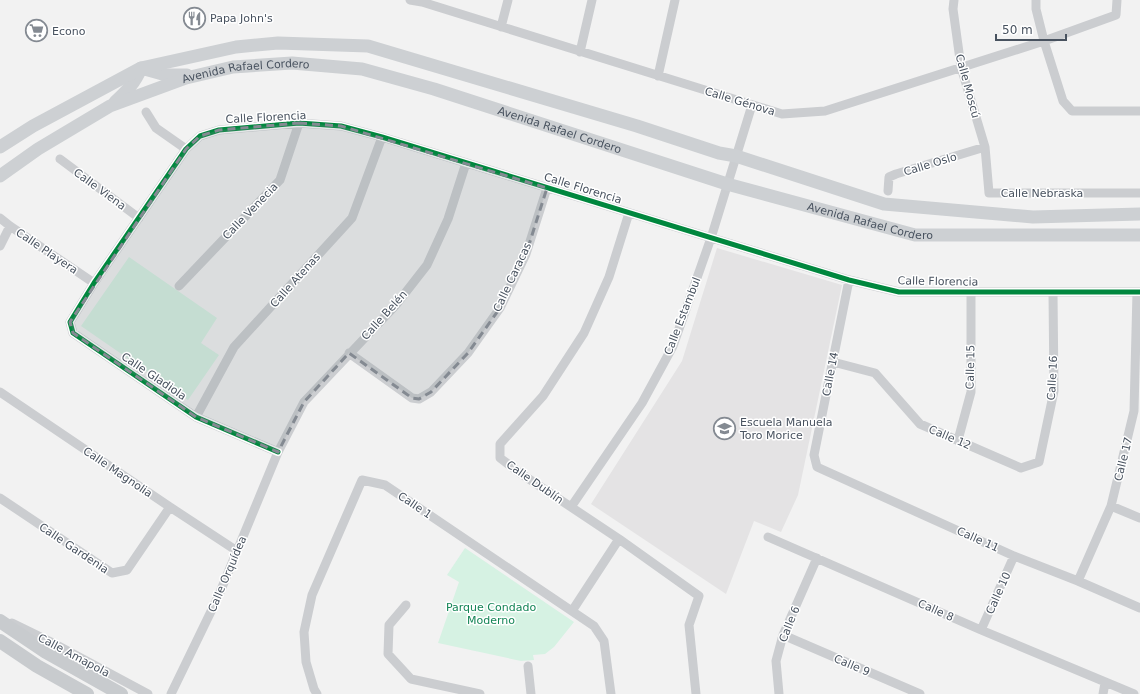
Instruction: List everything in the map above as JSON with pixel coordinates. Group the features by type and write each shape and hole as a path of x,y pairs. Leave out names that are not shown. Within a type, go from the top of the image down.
{"main road":[{"name":"Avenida Rafael Cordero","path":"0,147 33,126 141,68 236,46 278,43 368,46 637,126 718,153 736,156 884,204 1033,217 1140,214"},
{"name":"Avenida Rafael Cordero","path":"0,176 38,149 110,106 186,78 234,67 292,63 362,69 434,89 727,184 915,235 1140,235"},
{"path":"110,106 129,89 138,77 141,68 166,75 199,75"},
{"path":"0,621 46,652 121,694"},
{"path":"0,641 37,666 87,694"}],"street":[{"name":"Calle Génova","path":"410,0 422,1 580,52 782,114 825,111 1044,41 1116,15 1117,0"},
{"path":"501,27 508,0"},
{"path":"580,52 592,0"},
{"path":"658,76 675,0"},
{"name":"Calle Moscú","path":"954,0 953,9 961,67 985,147"},
{"path":"1036,0 1036,9 1044,41 1063,101 1072,111 1140,111"},
{"name":"Calle Estambul","path":"571,507 642,403 673,346 711,238 752,105"},
{"path":"146,112 156,128 186,149"},
{"name":"Calle Florencia","path":"94,284 186,149 200,136 219,130 299,123 341,126 382,137 849,280 899,292 1138,292"},
{"name":"Calle Venecia","path":"179,286 280,180 299,123"},
{"name":"Calle Atenas","path":"196,417 234,347 352,218 382,137"},
{"name":"Calle Oslo","path":"888,191 889,177 985,147"},
{"name":"Calle Nebraska","path":"985,147 989,193 1140,193"},
{"name":"Calle Viena","path":"60,159 139,218"},
{"name":"Calle Belén","path":"278,452 304,402 395,306 427,265 448,219 466,163"},
{"name":"Calle Caracas","path":"349,353 412,398 419,399 431,392 468,353 500,308 526,254 547,188"},
{"name":"Calle Dublín","path":"629,213 609,277 584,333 542,396 500,444 500,458 699,596 689,625 696,694"},
{"name":"Calle Playera","path":"0,218 94,284"},
{"path":"0,246 10,226"},
{"name":"Calle 14","path":"817,467 814,455 849,280"},
{"name":"Calle Gladiola","path":"94,284 70,322 73,333 196,417 278,452"},
{"name":"Calle 15","path":"958,440 971,392 971,292"},
{"name":"Calle 17","path":"1078,581 1111,506 1134,411 1138,292"},
{"name":"Calle 16","path":"1039,462 1054,391 1053,293"},
{"name":"Calle 12","path":"833,362 875,373 920,424 1021,468 1039,462"},
{"name":"Calle Magnolia","path":"0,392 170,508 237,551"},
{"name":"Calle Orquídea","path":"171,694 218,597 278,452"},
{"name":"Calle 11","path":"817,467 1014,556 1078,581 1140,608"},
{"name":"Calle 1","path":"317,694 314,689 306,662 304,632 312,595 362,480 385,485 594,626 604,641 611,694"},
{"name":"Calle Gardenia","path":"0,498 112,573 127,570 170,508"},
{"path":"1111,506 1140,518"},
{"name":"Calle 8","path":"768,536 981,630 1134,694"},
{"path":"572,611 619,540"},
{"name":"Calle 10","path":"981,630 1014,556"},
{"name":"Calle 6","path":"779,694 776,661 783,635 817,558"},
{"path":"406,605 389,625 388,654 411,679 459,692 480,694"},
{"name":"Calle Amapola","path":"0,617 46,639 148,694"},
{"name":"Calle 9","path":"783,635 920,694"},
{"path":"528,666 531,694"},
{"path":"1103,694 1105,683"}],"highlighted area":[{"path":"299,123 341,126 547,188 526,254 500,308 468,353 431,392 419,399 412,398 349,353 304,402 278,452 196,417 73,333 70,322 186,149 200,136 219,130"}],"shaded area":[{"name":"Escuela Manuela Toro Morice","path":"717,248 842,285 798,495 781,532 754,521 726,594 591,504 682,361"}],"green space":[{"path":"129,257 217,318 201,343 219,355 188,400 81,326"},
{"name":"Parque Condado Moderno","path":"465,548 574,622 554,647 545,654 533,655 534,660 521,661 438,643 459,582 447,575"}],"cycle path":[{"path":"278,452 196,417 73,333 70,322 94,283 186,149 200,136 219,130 299,123 341,126 382,137 849,280 899,292 1140,292"}],"place":[{"name":"Papa John's","path":"194,18"},
{"name":"Econo","path":"36,31"},
{"name":"Escuela Manuela Toro Morice","path":"725,428"}]}
